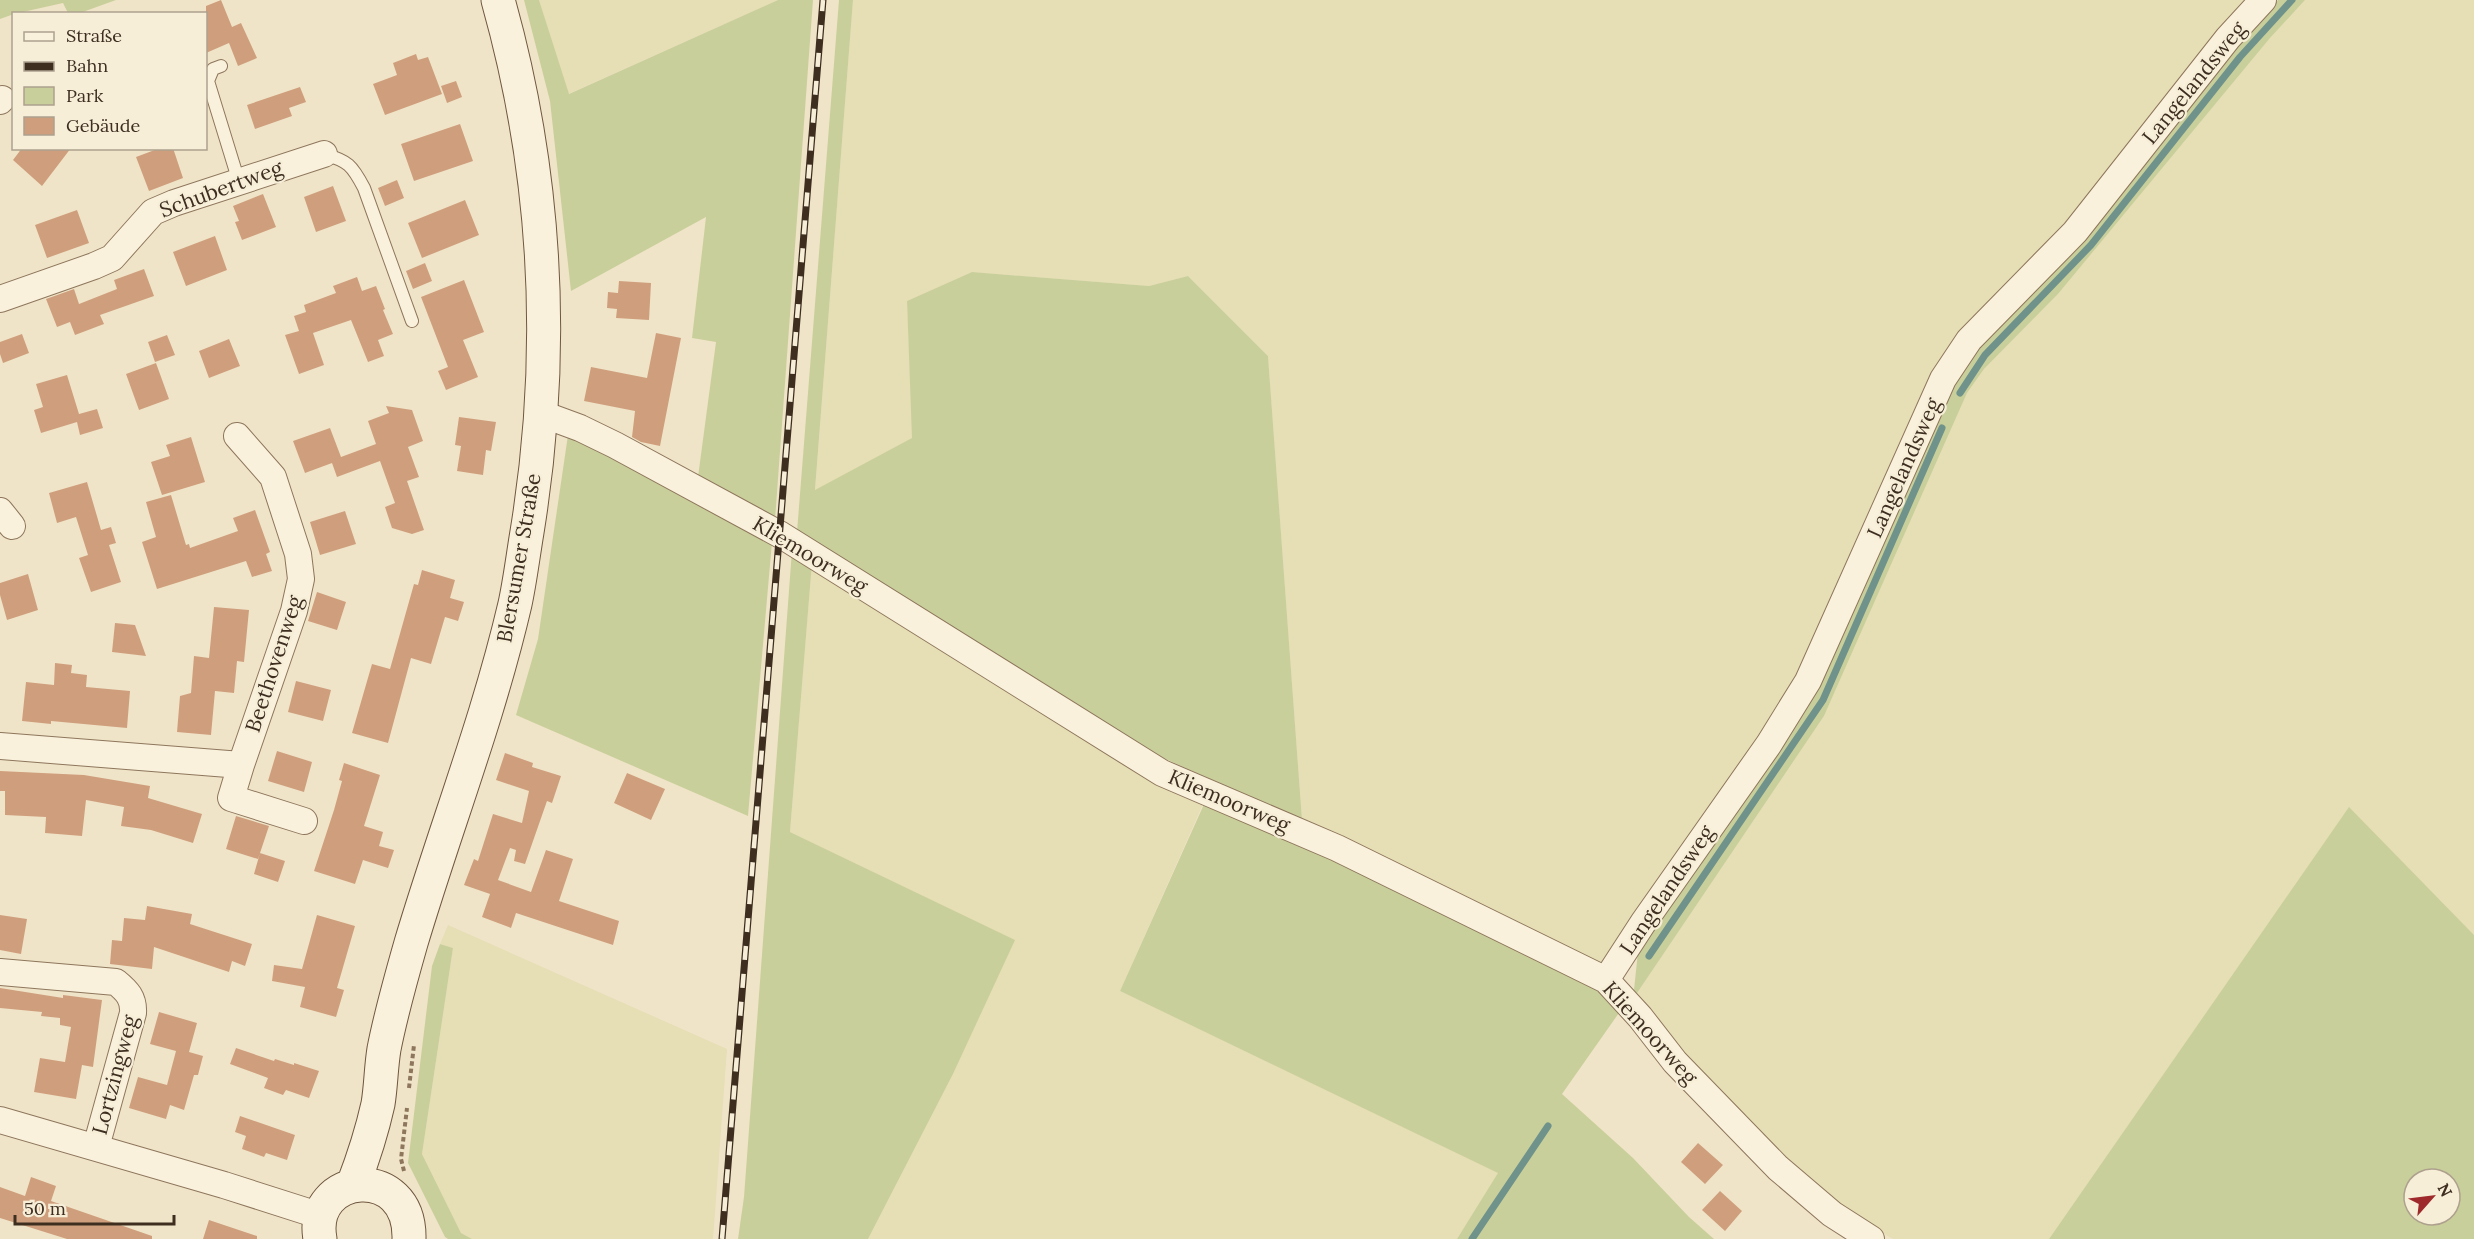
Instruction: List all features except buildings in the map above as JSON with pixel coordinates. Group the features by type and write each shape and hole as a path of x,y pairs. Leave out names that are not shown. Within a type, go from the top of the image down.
{"main road":[{"name":"Blersumer Straße","path":"369,1187 365,1154 378,1103 384,1050 397,991 489,705 516,602 533,496 542,414 545,356 544,294 536,201 526,123 498,0"},
{"path":"320,1227 333,1197 369,1187 396,1197 405,1209 409,1224 409,1239"}],"street":[{"name":"Langelandsweg","path":"1606,980 1643,923 1770,744 1808,681 1943,379 1969,339 2075,232 2228,38 2264,0"},
{"name":"Schubertweg","path":"0,299 94,267 112,258 153,212 324,154"},
{"name":"Kliemoorweg","path":"542,414 580,428 615,445 781,535 1162,773 1337,848 1606,980 1640,1017 1675,1062 1778,1168 1832,1214 1871,1239"},
{"name":"Beethovenweg","path":"237,436 273,477 298,554 301,579 294,611 231,798 304,821"},
{"path":"0,746 241,765"},
{"name":"Lortzingweg","path":"0,972 116,982 128,992 134,1004 133,1013 96,1147"},
{"path":"0,1120 96,1147 320,1227"}],"lane":[{"path":"221,66 213,69 208,81 239,182"},
{"path":"324,154 343,159 354,169 364,188 412,321"}],"shaded area":[{"path":"539,0 778,0 568,94"},
{"path":"853,0 2253,0 2071,228 1965,333 1804,676 1603,970 1302,820 1268,356 1188,276 1149,286 972,272 907,301 913,438 815,491"},
{"path":"2305,0 2474,0 2474,935 2349,808 2049,1239 1893,1239 1837,1207 1784,1160 1633,999 1824,716 1967,393 1984,369 2058,294 2270,38"},
{"path":"812,563 1204,802 1120,991 1499,1173 1457,1239 868,1239 953,1074 1014,940 790,832"},
{"path":"448,925 727,1049 713,1239 472,1239 461,1233 422,1154 453,948 440,944"}],"green space":[{"path":"0,0 116,0 83,12 68,12 63,3 23,12 12,12 12,15 0,19"},
{"path":"524,0 539,0 569,94 778,0 813,0 775,520 698,477 716,342 692,338 706,217 571,291 550,101"},
{"path":"839,0 853,0 815,490 912,438 907,301 972,272 1149,286 1188,276 1268,356 1302,820 1161,757 797,532"},
{"path":"2278,0 2305,0 2270,38 2058,294 1984,369 1967,393 1824,716 1633,999 1638,952 1782,748 1955,384 1977,346"},
{"path":"568,435 772,542 748,816 516,715 538,639"},
{"path":"792,550 812,563 790,832 1015,940 953,1074 868,1239 738,1239 744,1197"},
{"path":"1205,802 1331,856 1595,988 1621,1010 1562,1094 1633,1158 1689,1217 1714,1239 1457,1239 1498,1173 1120,991"},
{"path":"2349,807 2474,935 2474,1239 2049,1239"},
{"path":"440,944 453,948 422,1154 461,1233 472,1239 445,1237 408,1163 432,966"}],"waterway":[{"path":"1960,393 1985,355 2091,245 2240,57 2292,0"},
{"path":"1649,956 1823,700 1942,428"},
{"path":"1472,1239 1548,1126"}],"railway":[{"path":"722,1239 823,0"}]}
